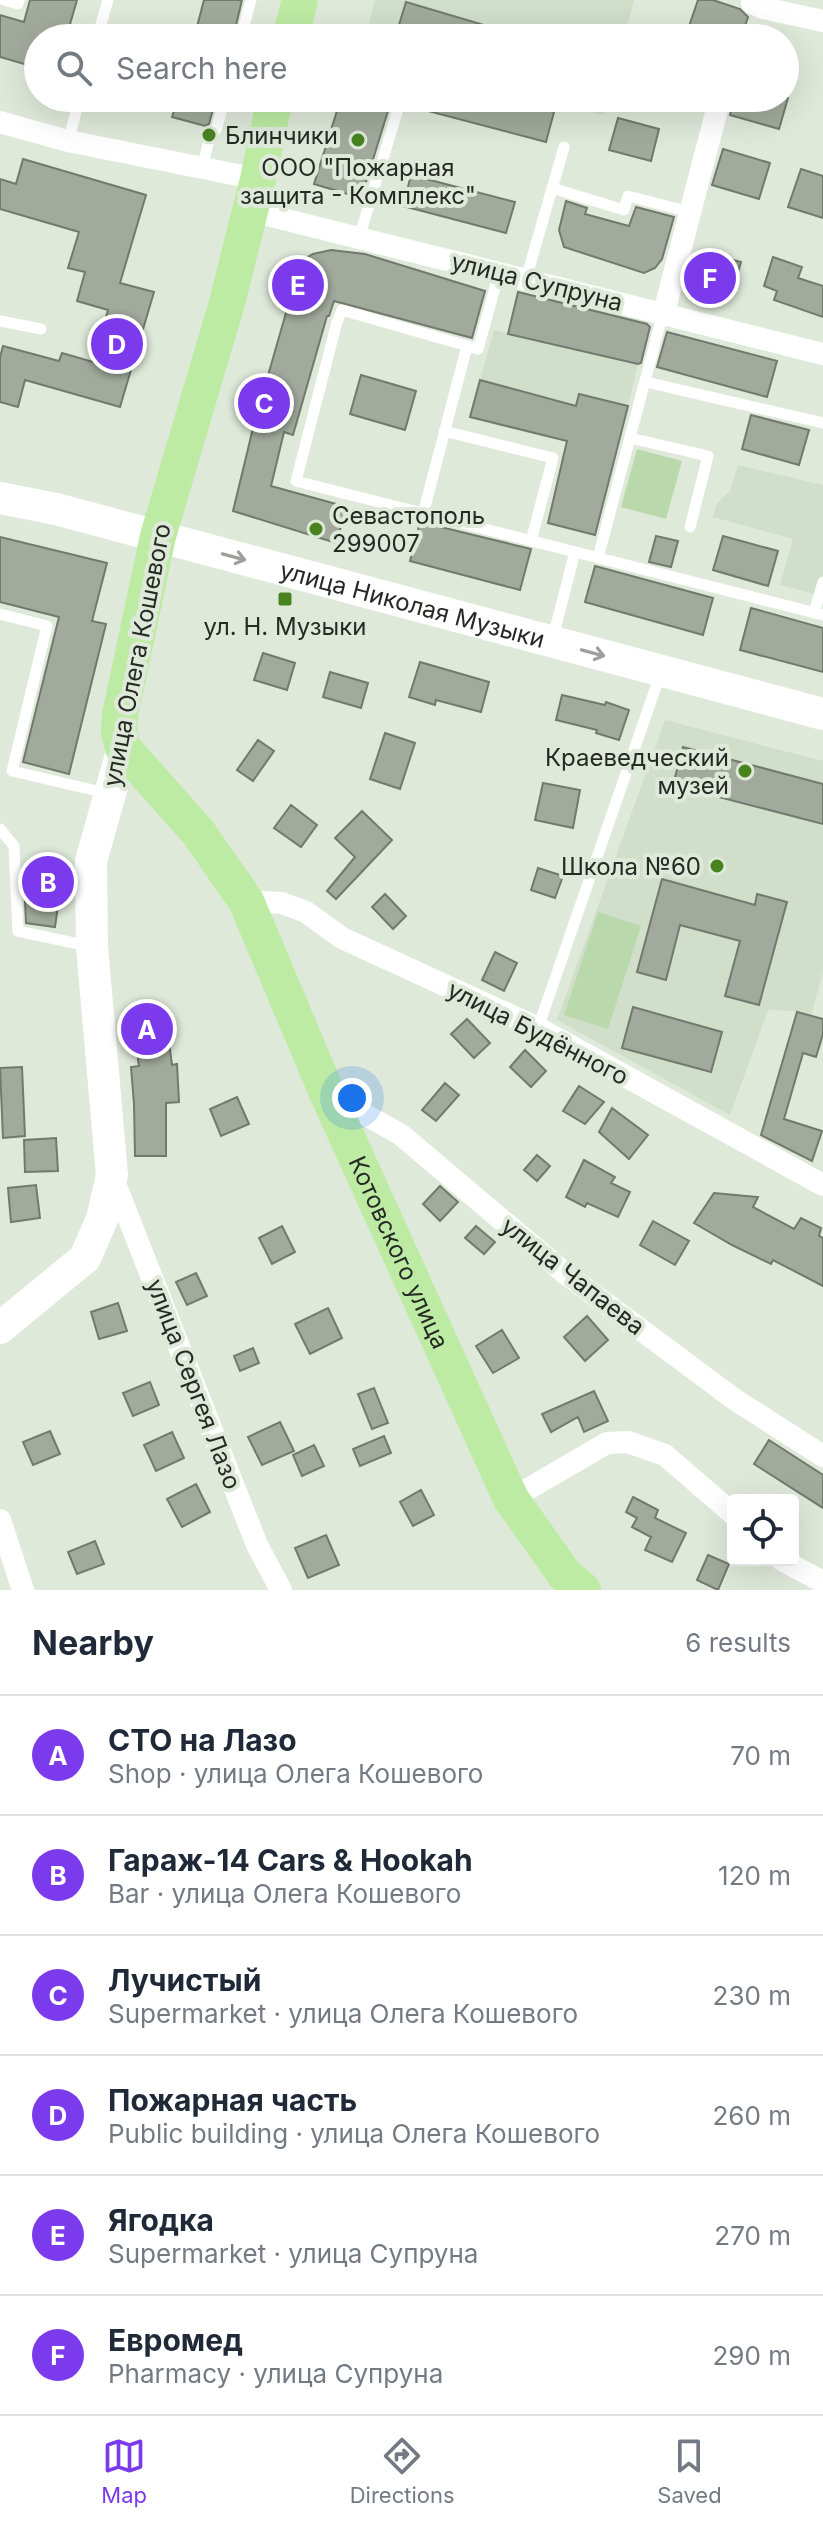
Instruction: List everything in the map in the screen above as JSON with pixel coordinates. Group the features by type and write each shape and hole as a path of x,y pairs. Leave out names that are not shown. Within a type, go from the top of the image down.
{"main road":[{"path":"294,24 300,0"},
{"name":"улица Олега Кошевого","path":"0,1328 85,1258 102,1219 112,1175 92,947 91,861 123,748 119,732 120,715 158,536 227,303 272,112"},
{"name":"улица Николая Музыки","path":"0,498 56,509 823,714"},
{"name":"Котовского улица","path":"123,748 198,832 246,901 327,1093 511,1499 564,1585"}],"street":[{"path":"752,3 823,21"},
{"path":"664,312 716,112"},
{"name":"улица Супруна","path":"0,122 68,141 202,168 254,195 359,238 823,354"},
{"name":"улица Будённого","path":"246,901 282,903 306,912 342,938 538,1028 823,1185"},
{"name":"улица Чапаева","path":"327,1093 400,1134 566,1274 734,1399 823,1456"},
{"name":"улица Сергея Лазо","path":"112,1175 257,1545 281,1590"},
{"path":"511,1499 607,1443 628,1442 665,1455 727,1509"},
{"path":"0,1520 23,1590"},
{"path":"793,1566 823,1582"}],"lane":[{"path":"4,0 18,4 19,0"},
{"path":"101,24 108,0"},
{"path":"245,24 251,0"},
{"path":"68,141 76,112"},
{"path":"202,168 211,132 216,130 221,112"},
{"path":"359,238 397,112"},
{"path":"526,279 564,147"},
{"path":"552,188 624,210 628,196 690,212"},
{"path":"499,273 478,349 342,310 296,481 818,614 823,582"},
{"path":"598,558 664,312"},
{"path":"0,321 41,329"},
{"path":"423,514 467,346"},
{"path":"646,382 823,423"},
{"path":"444,431 553,458 531,541"},
{"path":"630,438 708,456 690,527"},
{"path":"551,642 575,552"},
{"path":"0,614 47,626 12,771 110,794"},
{"path":"538,1028 661,671"},
{"path":"0,829 14,846 18,931 92,947"}],"shaded area":[{"path":"375,0 634,0 628,24 369,24"},
{"path":"518,291 648,322 628,406 579,394 568,440 470,417 494,330 508,333"},
{"path":"738,465 823,485 823,596 780,585 793,539 713,517 717,503 730,491"},
{"name":"Школа №60","path":"665,720 823,761 823,972 811,1016 795,1011 768,1010 730,1115 557,1020"}],"green space":[{"path":"637,449 682,461 666,519 621,507"},
{"path":"598,912 641,926 608,1029 564,1015"}],"building":[{"path":"30,0 77,0 70,24 24,24 24,64 0,57 0,15 24,22"},
{"path":"204,0 242,0 236,24 198,24"},
{"path":"698,0 713,0 740,9 748,17 746,24 690,24"},
{"path":"406,2 480,24 399,24"},
{"path":"174,112 212,112 209,124 205,126 172,117"},
{"path":"337,112 388,112 361,198 314,184"},
{"path":"432,112 554,112 546,142"},
{"path":"731,112 784,112 779,129 730,115"},
{"path":"618,118 659,129 651,161 609,150"},
{"path":"723,149 770,163 759,199 712,185"},
{"path":"23,159 146,195 120,283 154,292 120,407 25,380 18,407 0,402 0,357 3,346 59,361 62,353 93,362 108,310 77,301 85,272 68,268 79,232 0,209 0,179 16,184"},
{"path":"801,169 823,176 823,218 788,207"},
{"path":"411,175 515,202 506,233 403,206"},
{"path":"566,201 587,208 585,214 629,226 636,207 674,217 662,259 655,268 644,273 564,247 559,230"},
{"path":"331,250 365,254 485,291 472,338 334,301 293,435 284,432 271,486 347,507 336,543 233,511 254,424 301,261 313,254"},
{"path":"705,253 741,262 731,294 697,286"},
{"path":"773,257 802,267 798,278 823,286 823,317 774,300 777,291 764,286"},
{"path":"518,292 647,324 650,327 641,363 508,334"},
{"path":"667,332 777,361 767,397 657,367"},
{"path":"361,375 416,391 405,430 350,414"},
{"path":"480,380 576,406 579,394 628,406 595,535 548,523 567,441 470,417"},
{"path":"751,415 809,430 799,465 742,449"},
{"path":"420,522 531,549 520,590 410,561"},
{"path":"656,536 678,541 671,567 649,562"},
{"path":"723,536 778,551 768,586 713,570"},
{"path":"0,537 107,563 92,621 106,624 69,774 23,762 59,617 0,602"},
{"path":"595,566 713,598 703,635 585,602"},
{"path":"751,608 823,628 823,672 740,650"},
{"path":"263,653 295,663 287,690 254,680"},
{"path":"420,662 489,682 481,712 436,700 435,705 409,697"},
{"path":"330,672 368,683 361,708 323,697"},
{"path":"562,695 605,705 606,702 629,710 619,740 596,733 597,730 556,720"},
{"path":"385,733 415,743 400,789 370,779"},
{"path":"258,740 274,751 253,781 237,770"},
{"path":"683,747 823,784 823,824 673,785"},
{"path":"543,783 580,790 573,828 535,820"},
{"path":"291,805 317,825 301,847 274,828"},
{"path":"362,811 392,840 336,899 327,891 355,857 335,838"},
{"path":"30,866 63,871 55,927 26,923 25,901"},
{"path":"538,868 563,876 555,898 531,890"},
{"path":"662,879 755,905 757,894 787,902 759,1005 725,996 740,941 680,925 666,980 637,972"},
{"path":"385,894 406,916 393,929 372,907"},
{"path":"495,952 517,963 504,991 482,980"},
{"path":"633,1007 722,1032 711,1072 622,1048"},
{"path":"797,1012 823,1019 823,1034 816,1057 803,1053 784,1119 822,1131 812,1161 761,1135"},
{"path":"467,1019 490,1043 474,1058 451,1034"},
{"path":"166,1020 172,1065 177,1064 179,1102 166,1103 166,1156 135,1156 131,1067 139,1066 133,1024"},
{"path":"525,1050 546,1071 531,1087 510,1067"},
{"path":"22,1067 25,1136 3,1138 0,1068"},
{"path":"445,1083 459,1095 436,1121 422,1110"},
{"path":"579,1086 604,1102 585,1124 563,1111"},
{"path":"237,1097 249,1124 221,1136 210,1109"},
{"path":"612,1108 648,1135 629,1159 599,1132"},
{"path":"56,1138 58,1171 25,1172 24,1140"},
{"path":"537,1155 550,1166 537,1181 524,1170"},
{"path":"584,1160 615,1177 611,1183 630,1192 618,1217 587,1203 585,1207 566,1197"},
{"path":"36,1185 40,1218 11,1222 8,1188"},
{"path":"440,1186 458,1202 440,1221 423,1204"},
{"path":"714,1193 758,1197 753,1207 794,1229 801,1218 821,1228 823,1286 773,1260 771,1264 732,1245 694,1223"},
{"path":"653,1221 689,1241 675,1265 640,1245"},
{"path":"282,1226 295,1252 272,1264 259,1238"},
{"path":"476,1226 495,1242 484,1254 465,1238"},
{"path":"196,1273 207,1296 187,1305 176,1282"},
{"path":"118,1303 127,1331 99,1339 91,1312"},
{"path":"328,1308 342,1338 310,1354 295,1324"},
{"path":"587,1316 608,1340 585,1361 564,1337"},
{"path":"502,1330 519,1358 493,1373 476,1346"},
{"path":"253,1348 259,1363 240,1371 234,1356"},
{"path":"150,1382 159,1405 133,1416 123,1393"},
{"path":"374,1388 388,1423 372,1429 358,1394"},
{"path":"594,1391 608,1421 584,1432 578,1417 551,1432 542,1414"},
{"path":"280,1422 294,1451 262,1465 248,1437"},
{"path":"50,1431 60,1454 33,1465 23,1442"},
{"path":"172,1432 184,1458 156,1471 144,1445"},
{"path":"384,1436 391,1453 360,1466 353,1449"},
{"path":"769,1440 823,1475 823,1508 754,1464"},
{"path":"314,1445 324,1466 302,1476 293,1455"},
{"path":"196,1484 210,1512 182,1527 167,1499"},
{"path":"421,1490 434,1515 413,1526 400,1502"},
{"path":"633,1497 658,1510 655,1518 686,1533 672,1562 645,1550 651,1537 632,1527 637,1518 626,1512"},
{"path":"326,1535 339,1565 308,1578 295,1548"},
{"path":"95,1541 104,1564 77,1574 68,1552"},
{"path":"708,1555 727,1563 718,1590 697,1580"}],"place":[{"name":"Блинчики","path":"209,135"},
{"name":"ООО \"Пожарная защита - Комплекс\"","path":"358,140"},
{"name":"Евромед","path":"710,278"},
{"name":"Ягодка","path":"298,285"},
{"name":"Пожарная часть","path":"117,344"},
{"name":"Лучистый","path":"264,403"},
{"name":"Севастополь 299007","path":"316,529"},
{"name":"ул. Н. Музыки","path":"285,599"},
{"name":"Краеведческий музей","path":"745,771"},
{"name":"Школа №60","path":"717,866"},
{"name":"Гараж-14 Cars & Hookah","path":"48,882"},
{"name":"СТО на Лазо","path":"147,1029"}]}
